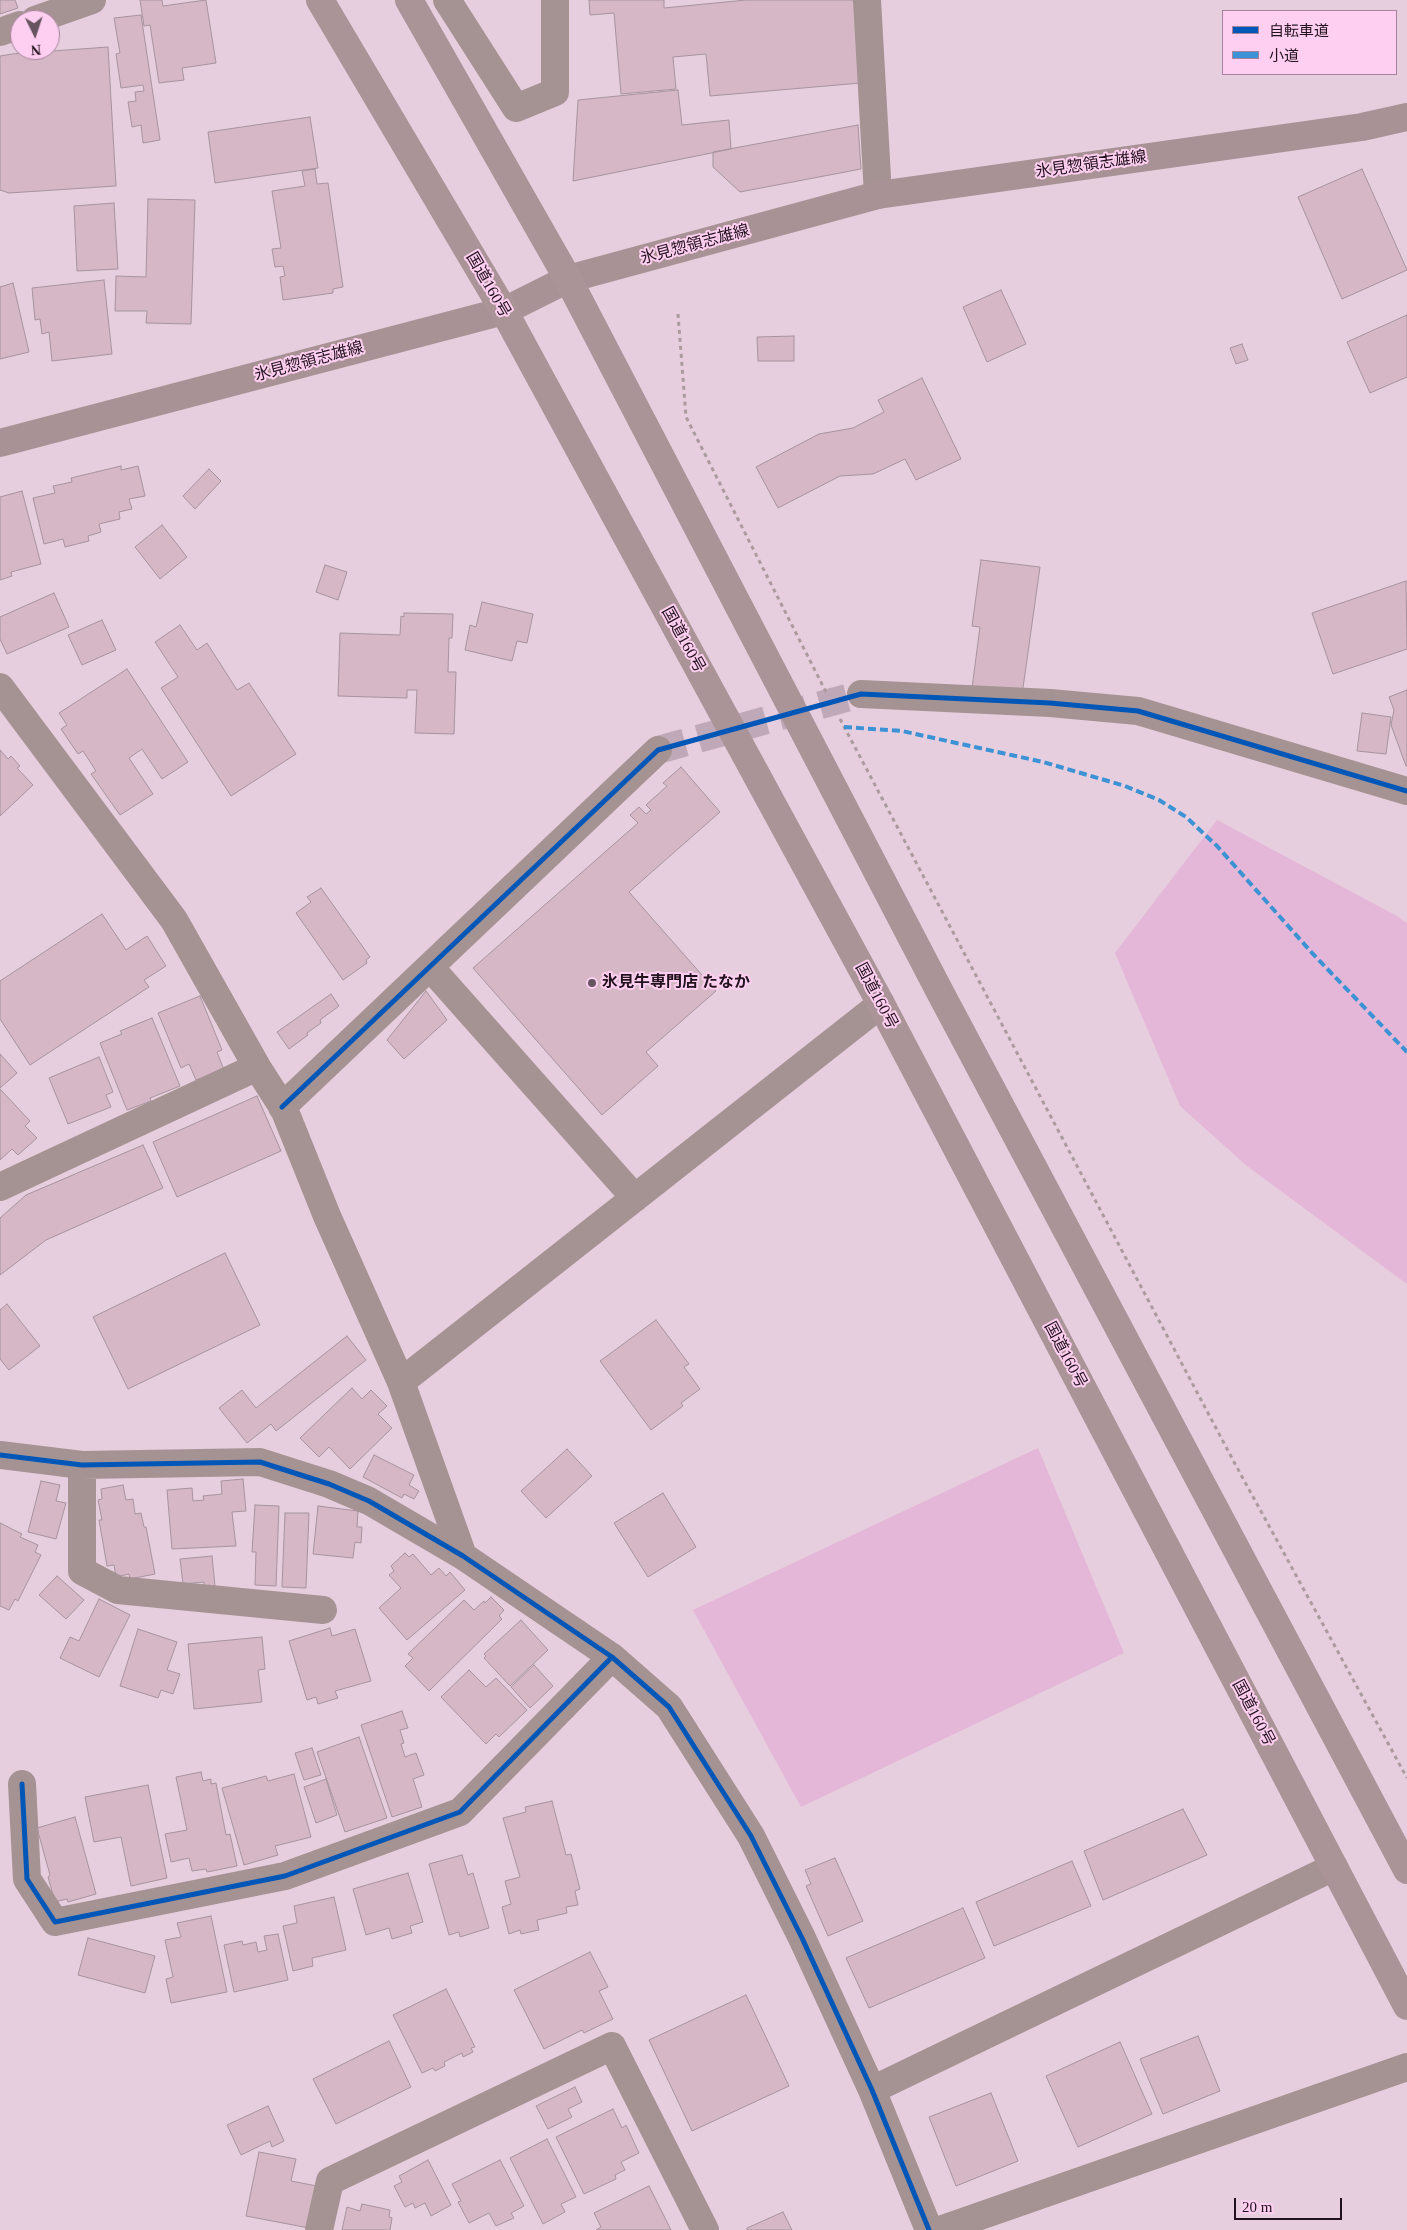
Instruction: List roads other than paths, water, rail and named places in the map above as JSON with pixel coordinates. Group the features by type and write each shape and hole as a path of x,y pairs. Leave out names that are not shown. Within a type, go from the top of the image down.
{"highway":[{"name":"国道160号","path":"320,0 504,312 881,1004 1407,2006"},
{"path":"409,0 568,279 946,1003 1407,1870"}],"main road":[{"name":"氷見惣領志雄線","path":"0,443 504,312 568,279 878,196 1362,128 1407,118"}],"street":[{"path":"60,11 92,0"},
{"path":"447,0 516,108 555,92 555,0"},
{"path":"867,0 878,196"},
{"path":"0,688 174,920 257,1067 282,1107 327,1216 401,1382 463,1556"},
{"path":"861,694 1050,703 1138,712 1407,791"},
{"path":"282,1107 658,750"},
{"path":"430,967 635,1198"},
{"path":"401,1382 881,1004"},
{"path":"1,1185 257,1067"},
{"path":"0,1455 82,1464 260,1462 329,1484 369,1501 463,1556 612,1658 669,1707 751,1836 802,1938 872,2090 929,2230"},
{"path":"82,1464 82,1570 118,1590 323,1610"},
{"path":"22,1784 27,1879 56,1922 285,1876 460,1812 612,1658"},
{"path":"872,2090 1334,1867"},
{"path":"319,2230 330,2182 612,2046 705,2230"},
{"path":"940,2230 1407,2067"}],"tunnel":[{"path":"658,750 861,694"}],"place":[{"name":"氷見牛専門店 たなか","path":"592,983"}]}
